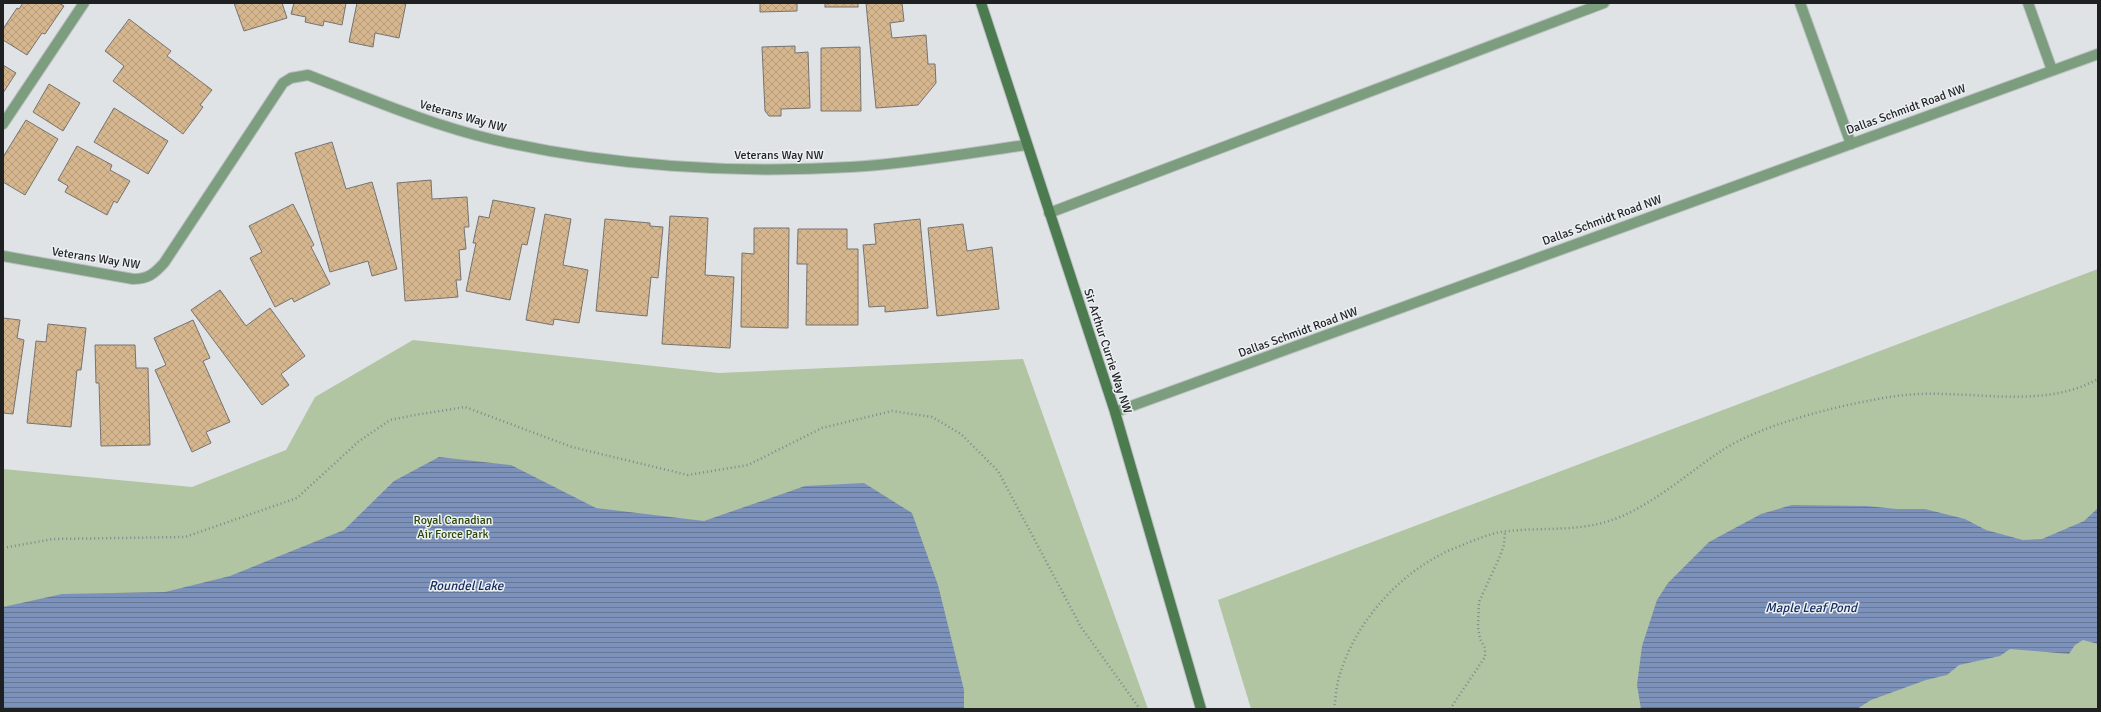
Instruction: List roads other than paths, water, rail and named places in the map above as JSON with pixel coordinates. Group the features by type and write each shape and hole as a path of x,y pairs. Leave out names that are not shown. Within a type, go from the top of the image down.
{"street":[{"path":"3,124 84,3"},
{"name":"Sir Arthur Currie Way NW","path":"981,3 1115,412 1201,709"},
{"path":"1049,213 1582,7 1604,3"},
{"path":"1800,3 1851,144"},
{"path":"2028,3 2052,70"},
{"name":"Dallas Schmidt Road NW","path":"1115,412 2098,54"},
{"name":"Veterans Way NW","path":"3,256 133,279 145,279 154,275 164,263 283,83 291,78 308,75 435,123 494,140 548,151 635,162 783,170 853,167 1026,144"}],"water":[{"name":"Roundel Lake","path":"439,457 511,465 596,508 704,521 805,486 864,483 912,513 938,585 964,690 964,709 3,709 3,607 62,594 165,592 230,576 344,530 394,481"},
{"name":"Maple Leaf Pond","path":"1792,505 1867,506 1897,509 1925,509 1965,519 1986,530 2023,540 2042,539 2084,521 2098,508 2098,644 2083,640 2075,645 2069,654 2010,649 2000,656 1959,665 1947,675 1926,680 1871,700 1857,709 1641,709 1637,685 1642,646 1657,600 1668,583 1709,542 1761,514"}],"park label":[{"name":"Royal Canadian Air Force Park","path":"453,527"}]}
